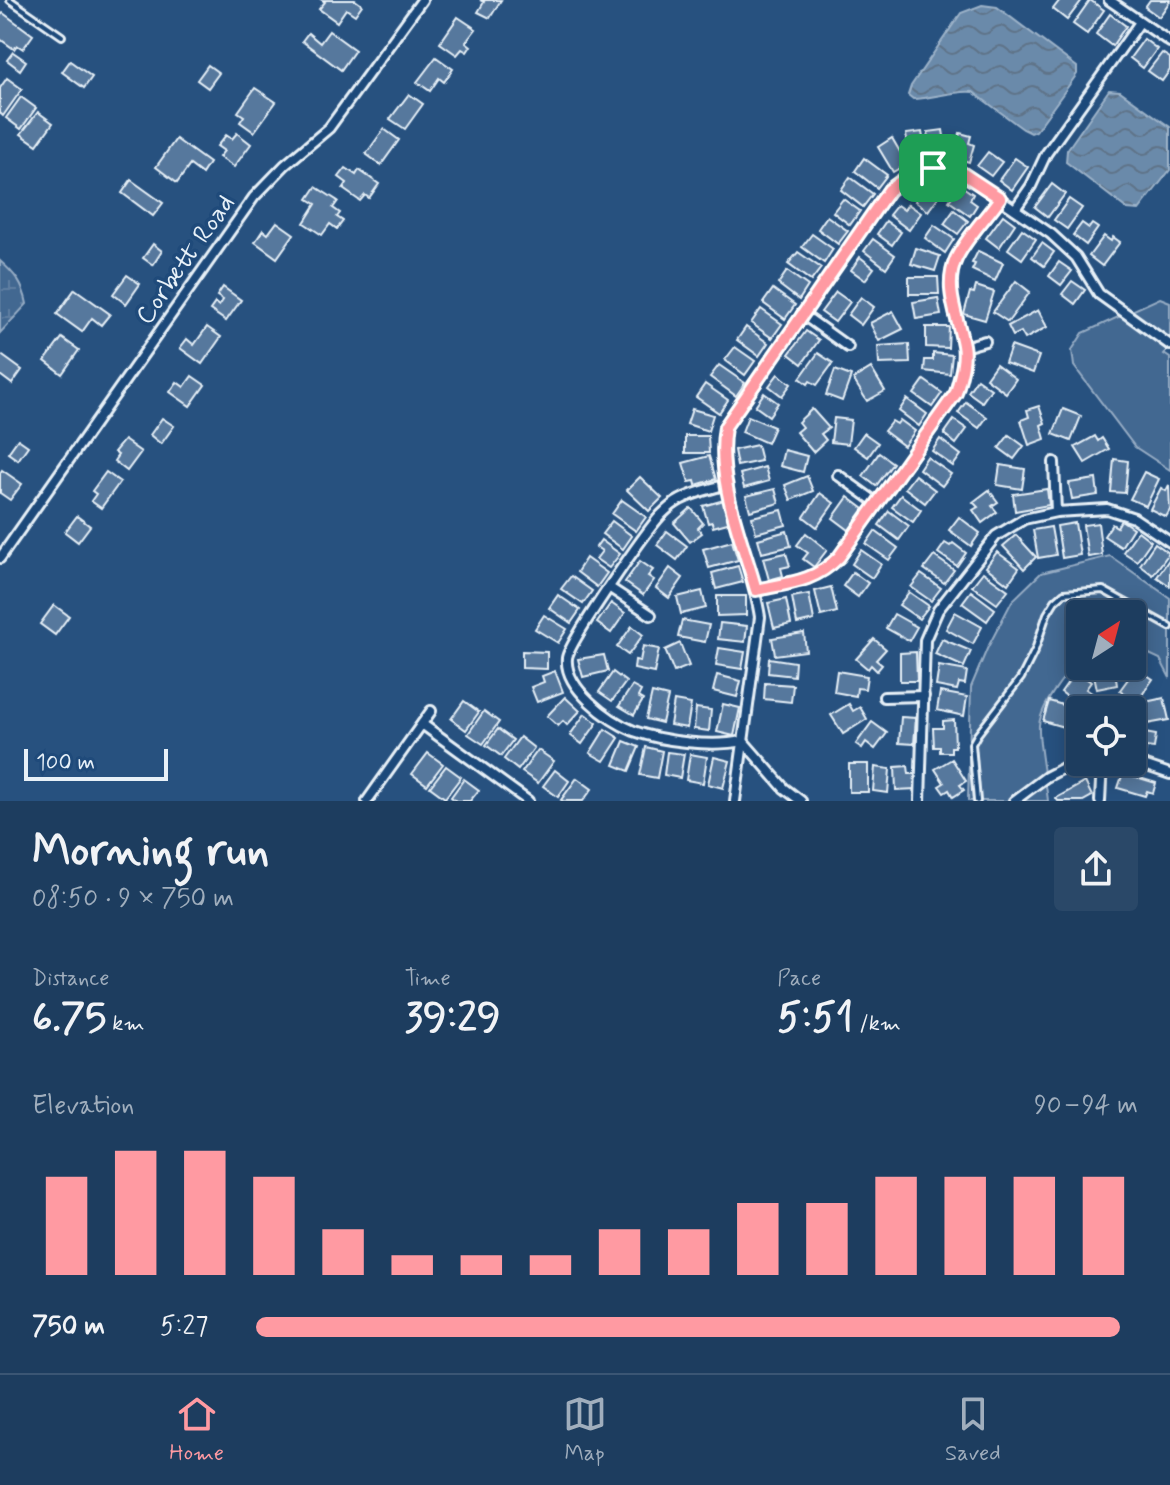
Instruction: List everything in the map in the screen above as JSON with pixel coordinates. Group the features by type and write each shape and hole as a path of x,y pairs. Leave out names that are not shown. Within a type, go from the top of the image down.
{"street":[{"name":"Corbett Road","path":"0,558 254,197 285,165 329,128 422,0"},
{"path":"1109,0 1170,42"},
{"path":"1015,209 1031,186 1046,154 1140,22"},
{"path":"735,801 760,617 756,590 727,484 721,448 725,427 889,190 912,173 933,168 959,171 1051,234 1076,257 1099,294 1170,345"},
{"path":"756,590 806,580 826,571 956,393 962,373 964,347 951,287 956,260 1000,198"},
{"path":"802,314 848,347"},
{"path":"964,347 985,341"},
{"path":"1054,462 1056,512"},
{"path":"838,475 877,503"},
{"path":"727,484 679,500 660,516 580,628 567,657 569,676 582,695 633,730 663,738 725,745 743,741"},
{"path":"920,801 925,640 938,610 996,536 1024,519 1056,512 1107,509 1134,518 1170,542"},
{"path":"0,538 9,545"},
{"path":"610,588 651,615"},
{"path":"884,697 924,696"},
{"path":"367,801 431,711"},
{"path":"422,724 528,801"},
{"path":"743,741 784,788 801,801"},
{"path":"1146,766 1170,774"},
{"path":"1014,801 1066,767"},
{"path":"1100,801 1101,776"}],"lane":[{"path":"10,0 62,36"},
{"path":"977,801 972,744 1028,666 1047,614 1055,601 1064,593 1103,590 1170,627"}],"green space":[{"path":"0,261 18,280 27,304 0,333"},
{"path":"1160,298 1170,302 1170,346 1164,354 1170,358 1170,470 1135,447 1074,366 1072,350 1083,333"},
{"path":"1110,556 1170,598 1170,678 1160,659 1146,652 1146,600 1066,600 1066,675 1044,709 1039,725 1048,801 968,801 971,687 1012,601 1041,573"}],"water":[{"path":"982,5 997,7 1077,67 1077,74 1036,131 1031,133 1023,129 973,92 913,99 908,95 961,13"},
{"path":"1109,90 1120,91 1170,127 1170,170 1139,210 1127,209 1066,162 1067,150"}],"building":[{"path":"322,0 355,0 362,5 355,15 346,9 337,22 319,9 325,2"},
{"path":"480,0 501,0 490,18 478,12 484,2"},
{"path":"1060,0 1082,0 1067,20 1053,9"},
{"path":"1090,0 1104,10 1087,34 1073,24"},
{"path":"1150,0 1170,1 1159,17 1145,7"},
{"path":"3,13 33,35 23,49 17,45 14,49 0,39 0,16"},
{"path":"1110,14 1126,26 1112,46 1096,34"},
{"path":"458,17 476,29 466,42 471,46 467,52 462,49 457,55 440,43"},
{"path":"329,31 355,50 341,70 302,41 308,33 320,43"},
{"path":"1144,39 1157,49 1143,68 1130,58"},
{"path":"13,52 26,61 20,70 7,60"},
{"path":"1162,53 1170,58 1170,70 1162,81 1148,71"},
{"path":"436,57 453,69 444,82 439,78 430,91 417,82"},
{"path":"70,61 92,77 84,88 62,72"},
{"path":"208,65 219,73 208,88 197,80"},
{"path":"7,78 22,89 3,116 0,113 0,88"},
{"path":"255,88 276,102 254,132 240,122 244,116 238,112"},
{"path":"409,94 423,104 405,129 390,119"},
{"path":"21,97 36,108 21,129 6,118"},
{"path":"38,112 53,123 37,145 21,134"},
{"path":"384,129 399,140 381,165 366,154"},
{"path":"943,130 947,155 932,157 928,132"},
{"path":"922,132 926,155 909,157 906,134"},
{"path":"237,133 251,144 234,167 219,157 224,151 217,146 226,135 232,139"},
{"path":"960,133 971,136 969,143 974,145 969,162 953,157"},
{"path":"892,138 907,164 893,172 878,147"},
{"path":"176,139 209,163 202,174 190,165 177,183 156,167"},
{"path":"988,152 1002,162 991,176 977,166"},
{"path":"864,158 887,175 877,188 855,171"},
{"path":"1015,158 1028,167 1012,190 999,180"},
{"path":"346,168 356,175 359,170 379,184 369,198 365,195 360,201 343,189 347,183 339,177"},
{"path":"850,177 873,194 863,207 841,190"},
{"path":"131,180 163,203 153,216 122,193"},
{"path":"929,182 942,192 928,211 915,201"},
{"path":"1052,184 1065,194 1048,217 1035,207"},
{"path":"960,185 973,194 970,200 977,205 970,216 949,201"},
{"path":"316,187 338,201 333,208 340,213 337,217 343,221 337,229 330,224 322,235 304,223 316,204 308,199"},
{"path":"843,199 860,211 850,225 833,212"},
{"path":"1069,199 1082,208 1067,229 1054,220"},
{"path":"908,204 921,213 909,230 889,215 897,205 904,210"},
{"path":"954,210 968,221 958,234 944,224"},
{"path":"1003,215 1015,224 999,248 986,238"},
{"path":"827,216 848,231 838,244 818,229"},
{"path":"886,221 901,232 892,245 877,234"},
{"path":"277,222 294,234 277,258 255,242 263,230 268,234"},
{"path":"1082,223 1089,228 1092,224 1098,228 1086,245 1073,235"},
{"path":"934,225 954,239 945,253 925,238"},
{"path":"1022,229 1036,239 1022,259 1008,249"},
{"path":"812,234 833,249 824,263 802,247"},
{"path":"1104,236 1120,242 1102,266 1089,256"},
{"path":"873,239 895,255 886,268 864,251"},
{"path":"1042,243 1054,252 1044,266 1032,257"},
{"path":"153,244 162,251 153,265 143,258"},
{"path":"916,248 940,256 935,271 911,264"},
{"path":"978,251 1003,263 995,281 972,270"},
{"path":"798,252 821,268 811,281 788,264"},
{"path":"860,257 874,268 865,280 851,270"},
{"path":"1059,262 1072,271 1061,285 1049,276"},
{"path":"787,271 808,286 799,300 778,284"},
{"path":"127,275 140,284 126,304 113,294"},
{"path":"909,277 938,277 939,294 909,294"},
{"path":"1016,281 1030,292 1008,322 993,312"},
{"path":"1072,281 1085,290 1075,304 1062,294"},
{"path":"976,286 994,292 985,320 964,314 970,292 974,293"},
{"path":"223,287 241,300 226,321 210,310 215,303 219,306 223,300 217,296"},
{"path":"75,289 110,314 101,325 92,318 82,332 57,314"},
{"path":"773,289 795,305 785,319 763,303"},
{"path":"836,292 850,302 835,322 821,312"},
{"path":"861,297 874,307 861,325 848,315"},
{"path":"938,298 941,315 916,319 913,302"},
{"path":"761,309 782,324 772,338 751,323"},
{"path":"1038,310 1047,327 1025,339 1021,332 1013,336 1008,326"},
{"path":"893,311 903,329 879,341 870,323"},
{"path":"207,327 221,337 202,364 180,348 187,339 194,345"},
{"path":"746,327 768,343 759,356 737,340"},
{"path":"926,327 949,327 948,348 926,347"},
{"path":"806,331 819,340 802,364 789,354"},
{"path":"62,338 79,350 62,374 45,361"},
{"path":"909,344 910,363 879,364 878,346"},
{"path":"1011,346 1039,356 1033,373 1005,363"},
{"path":"735,347 755,361 745,375 725,360"},
{"path":"818,353 833,363 817,385 810,381 808,384 800,378"},
{"path":"933,353 952,355 950,374 924,371 925,360 933,360"},
{"path":"0,354 22,370 12,384 0,375"},
{"path":"996,364 1016,379 1006,393 986,378"},
{"path":"719,365 745,383 736,396 710,377"},
{"path":"871,368 885,391 867,401 853,379"},
{"path":"835,370 851,376 842,401 826,395"},
{"path":"778,374 791,384 782,396 769,386"},
{"path":"192,376 205,385 190,406 170,392 177,382 184,387"},
{"path":"977,379 991,389 982,402 968,392"},
{"path":"924,380 942,393 932,407 914,394"},
{"path":"705,384 728,400 719,413 696,397"},
{"path":"764,393 778,403 769,416 755,406"},
{"path":"907,399 927,414 919,426 899,411"},
{"path":"966,402 987,417 979,428 958,413"},
{"path":"1039,406 1045,423 1041,425 1045,439 1029,445 1021,420 1029,417 1027,410"},
{"path":"692,409 713,415 708,431 687,424"},
{"path":"812,409 829,428 821,434 826,440 813,452 796,432 802,427 798,422"},
{"path":"1063,409 1081,416 1071,441 1053,434"},
{"path":"748,416 774,427 767,443 742,432"},
{"path":"162,418 174,426 161,444 150,435"},
{"path":"834,418 851,420 848,444 831,442"},
{"path":"900,420 915,431 904,446 884,431 892,421 897,424"},
{"path":"954,420 967,429 956,444 944,434"},
{"path":"864,433 878,443 868,457 854,447"},
{"path":"1009,435 1024,446 1014,459 999,448"},
{"path":"685,436 708,436 709,453 685,453"},
{"path":"1095,436 1098,441 1102,438 1109,449 1085,463 1075,447"},
{"path":"18,439 28,446 18,460 8,453"},
{"path":"940,439 961,455 953,466 932,451"},
{"path":"124,440 141,452 127,471 114,461 118,455 114,452"},
{"path":"757,445 761,461 737,466 734,450"},
{"path":"784,450 807,456 803,472 780,466"},
{"path":"879,453 893,463 876,486 863,476"},
{"path":"709,456 716,479 696,485 695,481 689,482 683,463"},
{"path":"927,457 951,474 942,486 919,469"},
{"path":"1114,459 1128,461 1125,493 1111,492"},
{"path":"1000,465 1025,469 1022,489 997,485"},
{"path":"765,467 769,481 744,488 740,474"},
{"path":"2,470 22,484 10,500 0,493"},
{"path":"106,472 120,482 101,508 91,501 96,494 92,491"},
{"path":"1144,472 1159,479 1146,506 1130,499"},
{"path":"915,475 935,490 925,503 905,488"},
{"path":"807,476 813,491 791,500 785,485"},
{"path":"640,477 662,498 649,511 627,490"},
{"path":"1096,479 1098,495 1072,499 1069,483"},
{"path":"1169,485 1170,510 1166,517 1150,509 1161,488 1166,491"},
{"path":"775,489 779,503 750,511 746,496"},
{"path":"1047,489 1049,505 1015,511 1013,494"},
{"path":"989,490 998,502 992,506 997,512 982,523 973,510 978,507 973,502"},
{"path":"820,493 834,503 817,527 804,517"},
{"path":"901,495 921,510 913,522 892,507"},
{"path":"848,497 864,509 849,530 833,518"},
{"path":"622,500 646,517 636,531 612,514"},
{"path":"724,500 731,522 713,527 712,522 708,523 703,506"},
{"path":"691,508 703,523 698,528 702,533 690,542 674,523"},
{"path":"782,510 786,525 756,533 752,517"},
{"path":"889,511 909,526 899,540 879,525"},
{"path":"77,516 90,526 78,542 65,532"},
{"path":"959,517 980,533 971,546 949,530"},
{"path":"1121,520 1133,528 1121,547 1104,536 1112,524 1117,527"},
{"path":"612,521 632,536 623,549 602,534"},
{"path":"1075,523 1080,555 1062,558 1057,526"},
{"path":"1098,523 1102,555 1088,557 1083,525"},
{"path":"1051,527 1056,555 1038,558 1033,530"},
{"path":"667,531 687,546 677,560 657,545"},
{"path":"787,531 791,546 762,553 758,539"},
{"path":"875,531 898,548 889,560 866,544"},
{"path":"1138,531 1151,541 1137,561 1123,552"},
{"path":"806,533 827,550 814,567 803,559 808,553 797,545"},
{"path":"1016,535 1036,557 1024,569 1003,546"},
{"path":"601,540 620,554 609,568 596,559 602,551 596,547"},
{"path":"732,541 738,560 709,568 703,549"},
{"path":"945,543 950,546 953,543 966,553 957,566 938,553"},
{"path":"1155,543 1169,553 1153,575 1140,565"},
{"path":"861,550 881,564 872,578 852,564"},
{"path":"997,552 1019,568 1008,584 986,567"},
{"path":"786,553 790,566 781,568 783,576 769,580 763,558"},
{"path":"934,556 954,570 944,583 924,569"},
{"path":"586,558 607,573 597,587 577,572"},
{"path":"1170,558 1170,586 1157,577"},
{"path":"640,561 653,570 648,576 654,580 643,595 625,582"},
{"path":"738,566 743,582 716,589 712,573"},
{"path":"670,568 683,578 669,598 656,588"},
{"path":"853,572 868,583 858,597 843,586"},
{"path":"983,572 1008,590 997,604 972,586"},
{"path":"921,574 941,588 931,601 911,587"},
{"path":"571,576 592,591 583,604 561,589"},
{"path":"831,587 837,612 821,616 815,591"},
{"path":"702,591 706,608 681,614 677,597"},
{"path":"971,591 995,609 987,621 962,603"},
{"path":"909,592 929,606 919,619 899,605"},
{"path":"809,594 814,620 797,624 792,597"},
{"path":"558,595 580,610 571,623 549,608"},
{"path":"717,596 746,596 746,615 717,616"},
{"path":"786,599 791,624 774,628 768,603"},
{"path":"611,603 625,613 611,633 597,623"},
{"path":"54,605 69,616 55,635 40,624"},
{"path":"955,612 982,627 973,644 946,629"},
{"path":"894,614 917,627 909,641 886,628"},
{"path":"544,615 567,629 558,643 535,629"},
{"path":"682,620 709,625 705,642 678,637"},
{"path":"720,623 747,626 745,642 718,639"},
{"path":"632,626 643,635 628,655 617,647"},
{"path":"804,633 806,651 775,655 772,638"},
{"path":"874,639 886,649 876,660 882,665 877,671 871,665 868,669 856,659"},
{"path":"942,639 971,651 964,667 935,654"},
{"path":"680,643 689,666 674,672 665,650"},
{"path":"643,646 659,649 654,673 634,669 635,660 640,661"},
{"path":"719,648 745,652 742,669 716,665"},
{"path":"522,651 547,652 547,669 522,668"},
{"path":"916,652 917,681 900,681 900,653"},
{"path":"604,655 608,671 583,677 578,659"},
{"path":"769,658 795,662 794,676 768,673"},
{"path":"939,666 967,671 965,684 959,683 957,690 936,686"},
{"path":"555,671 563,692 537,702 531,687 544,682 542,676"},
{"path":"837,671 867,676 865,689 857,688 856,696 834,692"},
{"path":"613,672 626,682 612,701 599,692"},
{"path":"1146,674 1153,679 1141,696 1128,696 1120,690 1127,680 1146,680"},
{"path":"717,675 741,681 737,697 713,691"},
{"path":"1070,680 1088,680 1091,682 1086,689 1093,694 1066,696 1061,692"},
{"path":"1095,680 1116,680 1117,685 1097,689"},
{"path":"765,683 793,685 791,702 764,699"},
{"path":"632,686 641,691 638,697 643,700 634,715 619,706"},
{"path":"940,692 967,697 964,716 937,710"},
{"path":"652,693 668,697 662,723 646,719"},
{"path":"565,697 580,711 567,725 563,721 558,726 547,716"},
{"path":"1164,698 1169,720 1146,724 1146,702"},
{"path":"464,701 479,712 466,730 451,719"},
{"path":"674,701 691,704 687,728 670,725"},
{"path":"1049,701 1066,706 1066,728 1043,721"},
{"path":"723,704 740,708 734,736 717,732"},
{"path":"849,704 853,711 860,707 867,719 843,734 831,715"},
{"path":"696,708 711,710 709,731 694,729"},
{"path":"484,711 499,722 483,744 468,734"},
{"path":"585,714 597,723 582,744 570,735"},
{"path":"901,717 916,718 914,744 899,743"},
{"path":"954,720 955,747 951,747 951,752 940,752 940,747 934,747 933,728 943,728 943,721"},
{"path":"872,722 887,733 875,749 866,742 862,748 856,744"},
{"path":"498,729 513,740 501,756 486,745"},
{"path":"605,729 619,738 604,761 590,753"},
{"path":"1146,733 1156,735 1154,748 1146,747"},
{"path":"520,737 534,748 518,770 504,759"},
{"path":"624,741 639,747 629,771 614,765"},
{"path":"646,747 662,751 657,778 640,775"},
{"path":"538,750 554,761 538,783 522,772"},
{"path":"667,752 684,754 680,778 664,775"},
{"path":"428,753 443,764 427,785 412,774"},
{"path":"690,754 707,757 703,783 686,780"},
{"path":"714,757 730,761 723,788 708,784"},
{"path":"952,759 966,781 960,785 964,790 953,797 949,790 944,793 939,786 944,783 935,769"},
{"path":"849,764 868,764 868,792 849,792"},
{"path":"446,766 461,777 445,798 430,787"},
{"path":"908,766 909,774 915,774 916,789 896,790 895,767"},
{"path":"875,767 890,769 888,793 873,791"},
{"path":"555,770 569,781 558,797 543,786"},
{"path":"1122,776 1156,783 1153,793 1147,791 1145,796 1118,788"},
{"path":"577,778 592,789 583,801 561,800"},
{"path":"464,779 479,790 470,801 456,801 451,797"},
{"path":"1085,782 1092,796 1083,801 1058,801 1056,798"}],"route":[{"path":"933,168 959,171 1000,198 956,260 951,287 964,347 962,373 956,393 826,571 806,580 756,590 727,484 721,448 725,427 889,190 912,173 933,168"}]}
